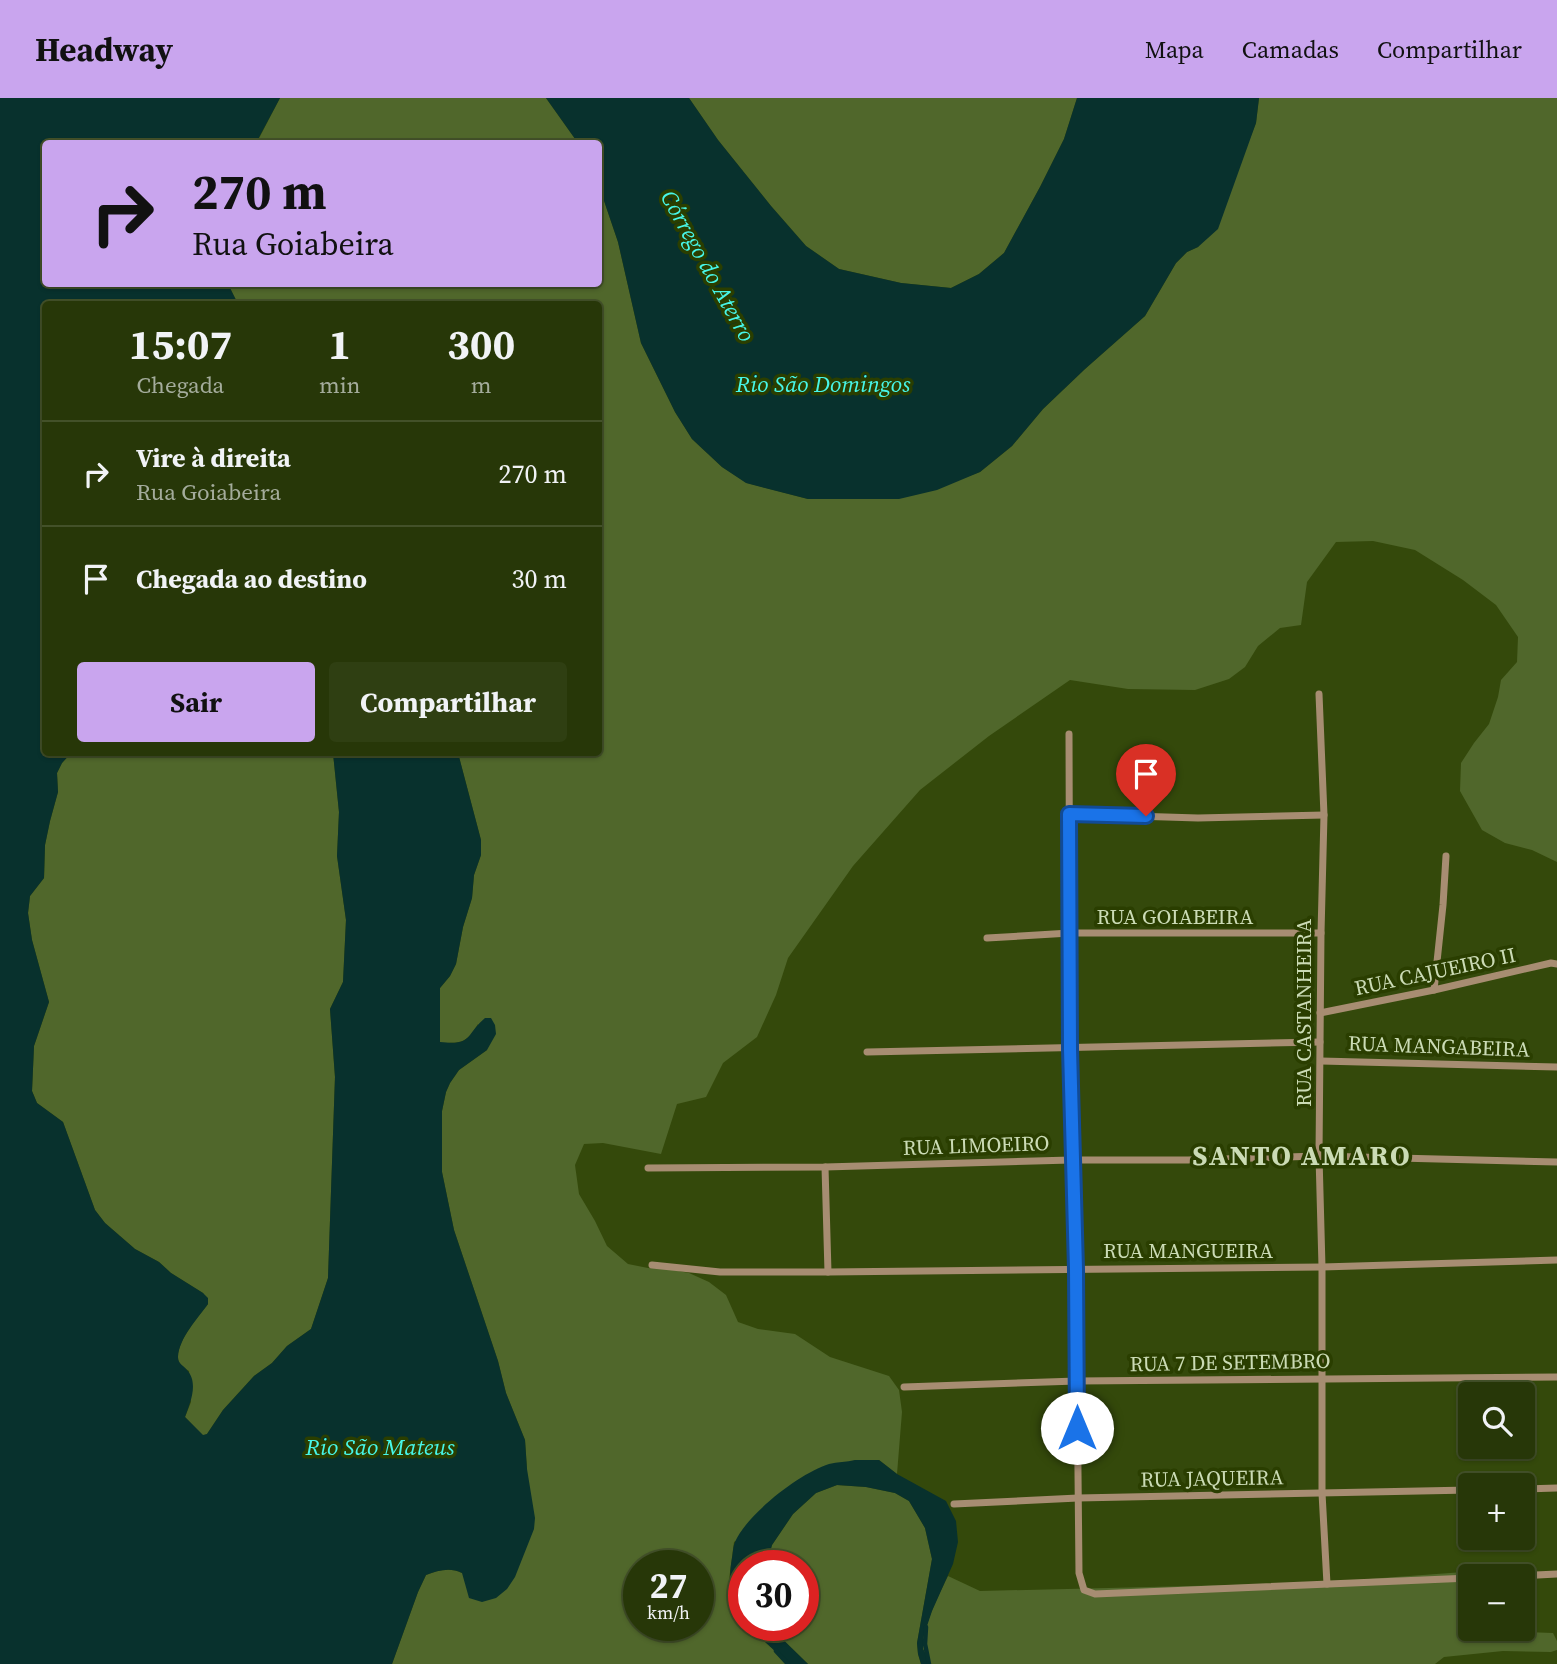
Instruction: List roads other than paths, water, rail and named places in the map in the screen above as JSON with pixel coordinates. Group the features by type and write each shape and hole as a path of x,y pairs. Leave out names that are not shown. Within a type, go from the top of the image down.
{"street":[{"name":"RUA CASTANHEIRA","path":"1319,694 1324,816 1319,1156 1322,1493 1327,1584"},
{"path":"1069,734 1070,1049 1076,1269 1079,1573 1084,1590 1095,1594 1458,1579"},
{"path":"1069,814 1198,818 1324,816"},
{"path":"1434,990 1446,856"},
{"name":"RUA GOIABEIRA","path":"987,938 1070,933 1321,933"},
{"name":"RUA CAJUEIRO II","path":"1320,1013 1551,963 1557,964"},
{"name":"RUA MANGABEIRA","path":"867,1052 1320,1042"},
{"name":"RUA MANGABEIRA","path":"1321,1061 1557,1067"},
{"name":"RUA LIMOEIRO","path":"648,1168 825,1167 1319,1156 1557,1162"},
{"path":"825,1167 828,1272"},
{"name":"RUA MANGUEIRA","path":"652,1265 720,1272 828,1272 1322,1267 1557,1260"},
{"name":"RUA 7 DE SETEMBRO","path":"904,1387 1077,1381 1557,1377"},
{"path":"1535,1489 1557,1488"},
{"name":"RUA JAQUEIRA","path":"954,1504 1078,1498 1458,1490"},
{"path":"1535,1575 1557,1574"}],"water":[{"name":"Rio São Mateus","path":"0,98 280,98 258,140 42,140 42,287 230,287 236,301 42,301 42,756 68,756 57,773 58,792 45,845 44,878 30,896 28,913 32,940 49,1002 34,1046 32,1091 37,1103 63,1122 95,1210 105,1223 135,1249 159,1262 208,1298 208,1304 185,1336 178,1357 191,1375 193,1387 185,1417 203,1435 207,1434 223,1410 254,1376 272,1363 287,1346 311,1329 328,1278 335,1077 330,1009 343,982 346,920 337,856 339,812 333,756 459,756 481,840 481,855 474,875 472,898 456,964 440,988 440,1042 463,1041 485,1018 491,1018 496,1034 487,1050 459,1070 446,1092 442,1111 442,1172 454,1230 498,1361 506,1393 525,1440 535,1518 534,1529 515,1577 507,1589 496,1598 482,1602 469,1598 462,1573 458,1571 444,1570 426,1575 392,1664 0,1664"},
{"name":"Rio São Domingos","path":"546,98 689,98 718,140 806,246 839,269 901,283 951,288 979,274 1004,253 1064,139 1077,98 1259,98 1256,123 1218,229 1176,263 1145,316 1043,409 1012,446 980,472 937,490 899,499 808,499 746,483 722,467 692,439 675,412 641,343 618,242 602,195 602,140 576,140"},
{"path":"879,1460 897,1474 946,1501 956,1521 958,1542 953,1564 923,1638 923,1649 931,1664 921,1664 917,1643 932,1559 925,1528 909,1501 895,1493 837,1485 816,1493 793,1514 771,1550 733,1550 741,1531 762,1507 804,1476 829,1464"},
{"path":"764,1641 784,1641 808,1664 789,1664"}],"waterway":[{"path":"926,1627 925,1644 929,1664"},
{"path":"776,1651 788,1664"}],"district":[{"name":"SANTO AMARO","path":"1302,1155"}],"water label":[{"name":"Córrego do Aterro","path":"708,266"}]}
